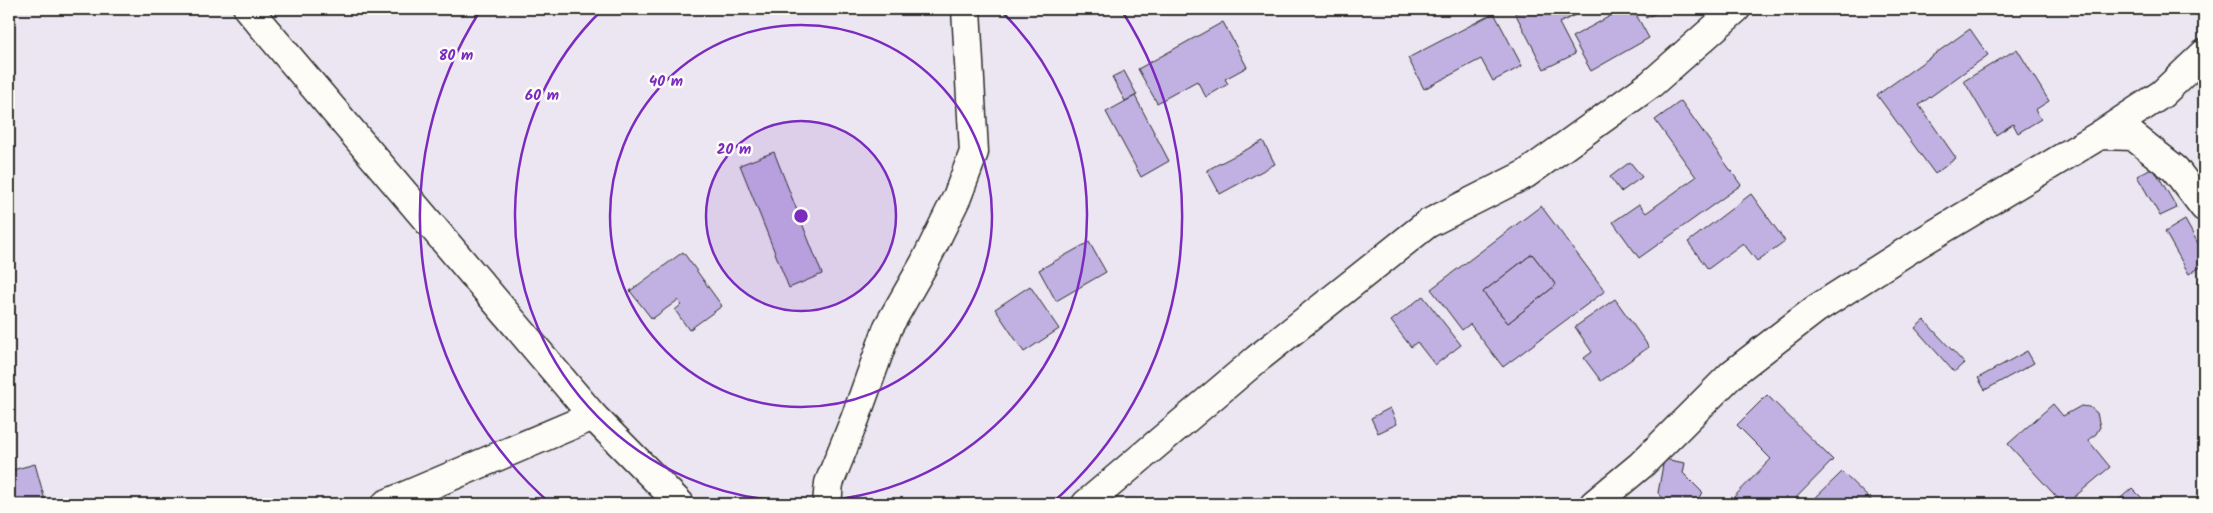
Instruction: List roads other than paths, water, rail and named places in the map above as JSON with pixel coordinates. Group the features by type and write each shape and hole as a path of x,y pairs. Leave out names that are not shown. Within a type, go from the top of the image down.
{"street":[{"path":"248,9 593,416 680,504"},
{"path":"827,504 830,483 856,419 888,328 924,264 957,198 974,152 966,9"},
{"path":"1086,504 1257,359 1427,224 1526,174 1651,84 1736,9"},
{"path":"1594,504 1641,465 1733,373 1816,308 1918,244 2100,135 2162,94 2204,54"},
{"path":"2100,135 2133,136 2174,169 2204,207"},
{"path":"386,504 593,416"}]}
